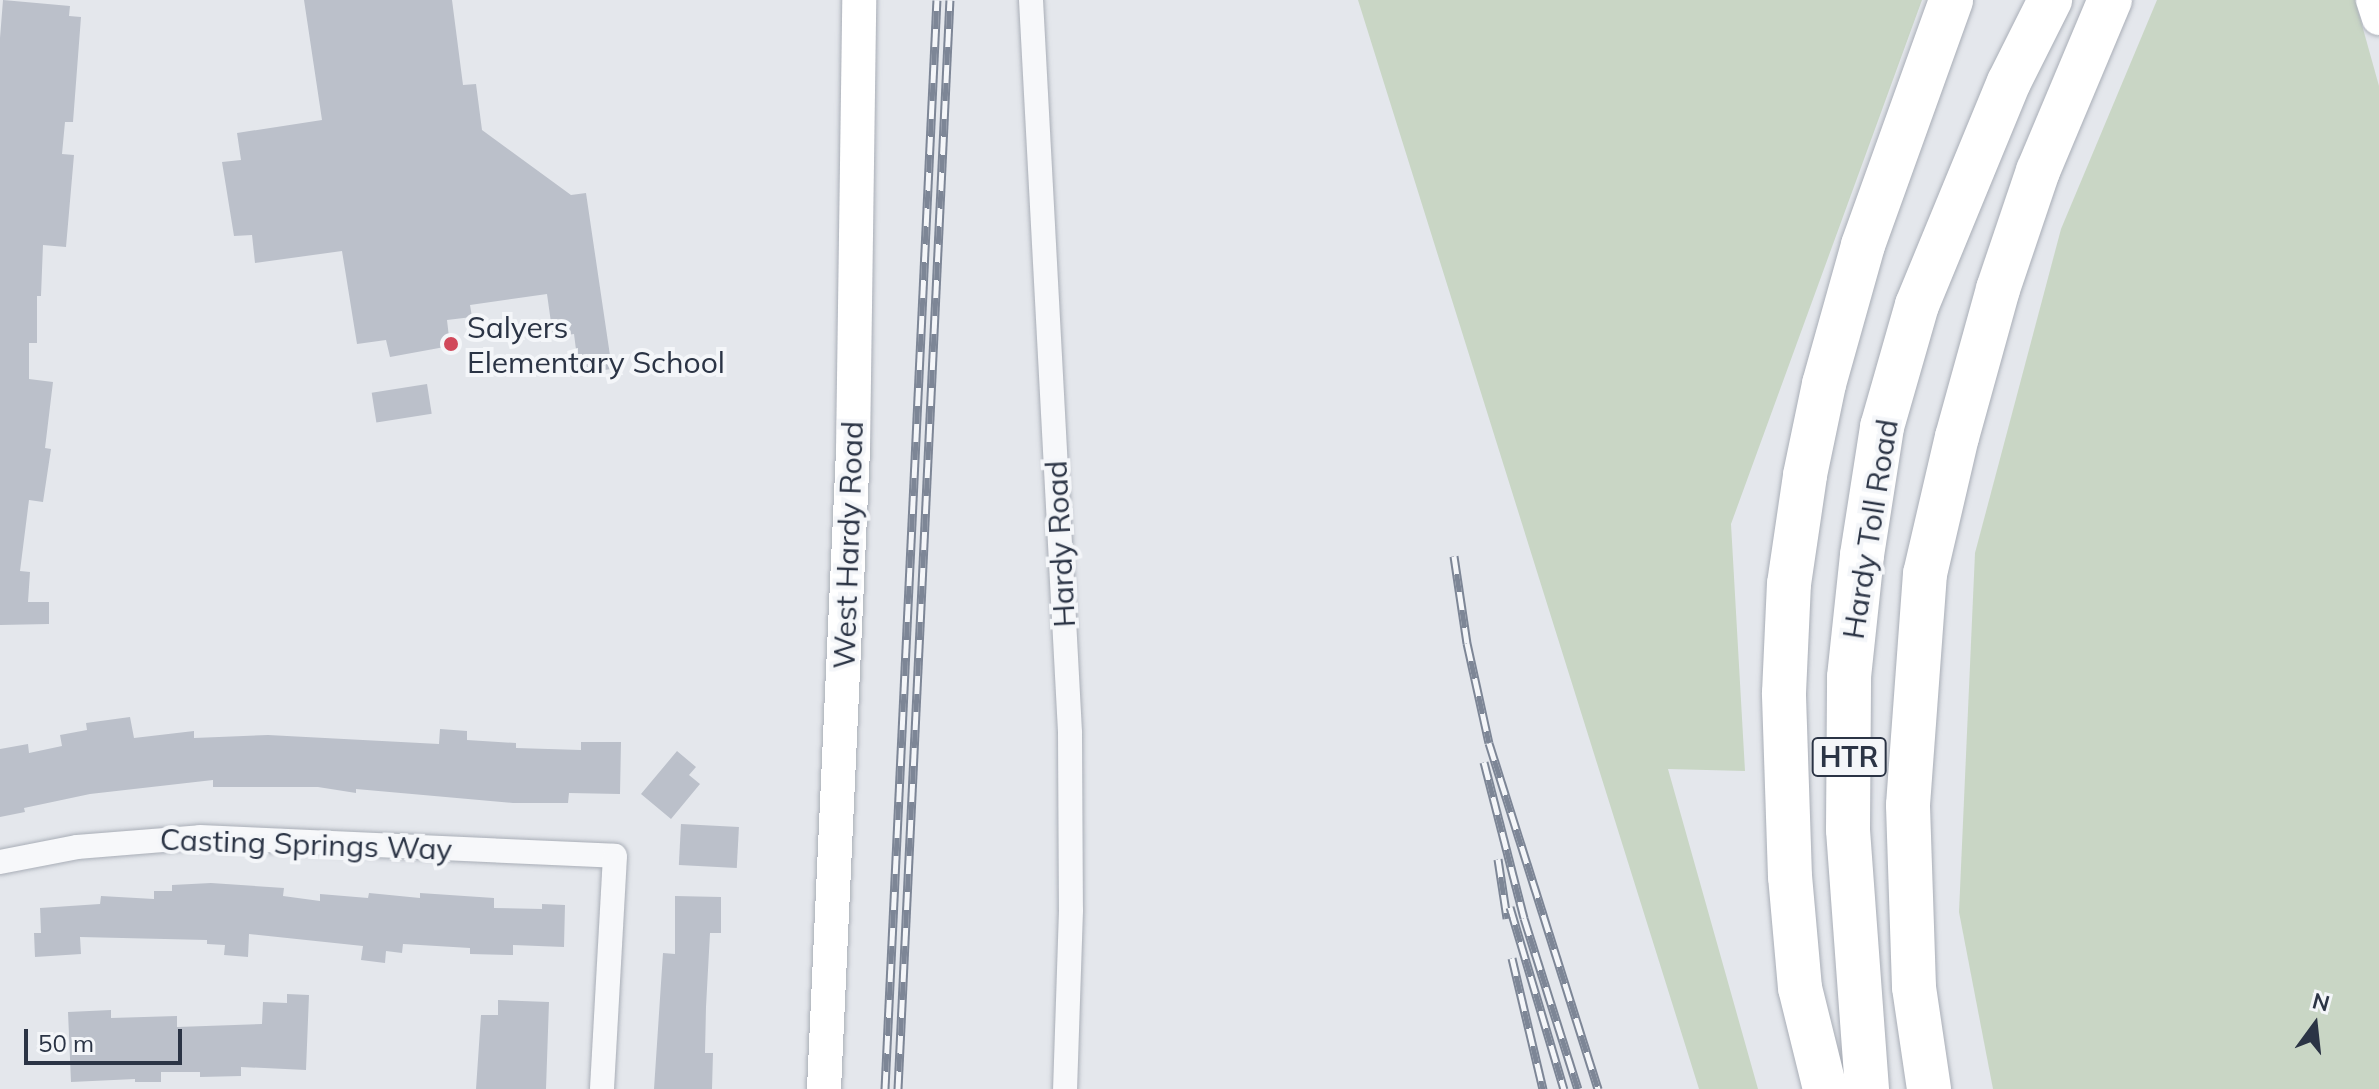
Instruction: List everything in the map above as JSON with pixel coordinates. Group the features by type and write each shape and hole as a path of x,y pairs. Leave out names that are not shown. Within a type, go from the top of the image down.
{"highway":[{"path":"1825,1089 1800,988 1790,877 1784,693 1789,584 1805,475 1828,368 1863,245 1951,0"},
{"name":"Hardy Toll Road","path":"1867,1089 1848,830 1849,677 1862,555 1882,427 1917,305 2009,82 2050,0"},
{"name":"Hardy Toll Road","path":"1929,1089 1914,987 1908,805 1925,574 1957,437 1998,289 2038,171 2110,0"}],"main road":[{"name":"West Hardy Road","path":"824,1089 853,450 859,0"},
{"path":"2373,0 2379,18"}],"street":[{"name":"Hardy Road","path":"1031,0 1070,733 1071,910 1065,1089"},
{"name":"Casting Springs Way","path":"0,862 77,847 200,837 615,856 602,1089"}],"green space":[{"path":"1358,0 1922,0 1731,524 1745,771 1668,769 1758,1089 1699,1089"},
{"path":"2157,0 2355,0 2379,86 2379,1089 1993,1089 1959,912 1975,553 2061,229"}],"building":[{"path":"3,0 70,6 69,16 81,17 73,122 65,122 62,154 74,155 66,247 43,245 41,296 37,296 37,343 29,343 29,379 53,382 45,448 51,449 43,502 29,500 20,571 30,572 28,602 49,602 49,624 0,625 0,38"},
{"path":"304,0 452,0 463,85 476,84 482,130 571,195 586,193 612,369 579,373 574,334 553,337 547,294 470,305 472,317 447,320 450,346 390,357 386,340 357,344 342,251 255,263 252,235 234,236 222,162 241,160 237,133 322,120"},
{"path":"427,384 432,414 376,422 372,393"},
{"path":"130,717 134,738 194,731 194,738 268,735 439,744 440,729 467,731 467,740 516,743 516,748 581,750 581,742 621,742 620,794 569,793 568,803 513,803 356,789 356,793 318,787 213,787 213,780 90,794 24,808 25,812 0,817 0,749 28,744 29,753 62,746 60,735 87,730 86,723"},
{"path":"677,751 696,767 689,775 700,784 671,819 641,794"},
{"path":"681,824 739,827 737,868 679,865"},
{"path":"211,883 284,888 283,896 320,901 320,894 368,898 369,893 420,898 420,893 494,898 494,908 542,909 542,904 565,905 564,947 513,945 513,955 470,954 470,948 403,944 402,953 386,951 385,963 361,960 363,946 249,934 248,957 224,955 225,945 207,944 207,940 80,937 81,954 35,957 34,933 41,933 40,908 100,904 101,896 154,899 154,891 172,891 172,885"},
{"path":"675,896 721,897 721,933 710,933 706,1007 705,1053 713,1053 712,1089 654,1089 663,953 675,954"},
{"path":"287,994 309,995 306,1070 241,1067 241,1076 200,1077 200,1072 161,1072 161,1082 135,1082 135,1079 71,1082 68,1012 111,1010 111,1018 177,1016 177,1027 262,1024 263,1002 287,1003"},
{"path":"498,1000 549,1002 546,1089 476,1089 481,1015 498,1015"}],"railway":[{"path":"885,1089 937,0"},
{"path":"898,1089 950,0"},
{"path":"1454,556 1467,643 1489,743 1598,1089"},
{"path":"1484,762 1524,918 1578,1089"},
{"path":"1498,859 1507,918"},
{"path":"1510,907 1564,1089"},
{"path":"1512,958 1543,1089"}],"place":[{"name":"Salyers Elementary School","path":"451,344"}]}
